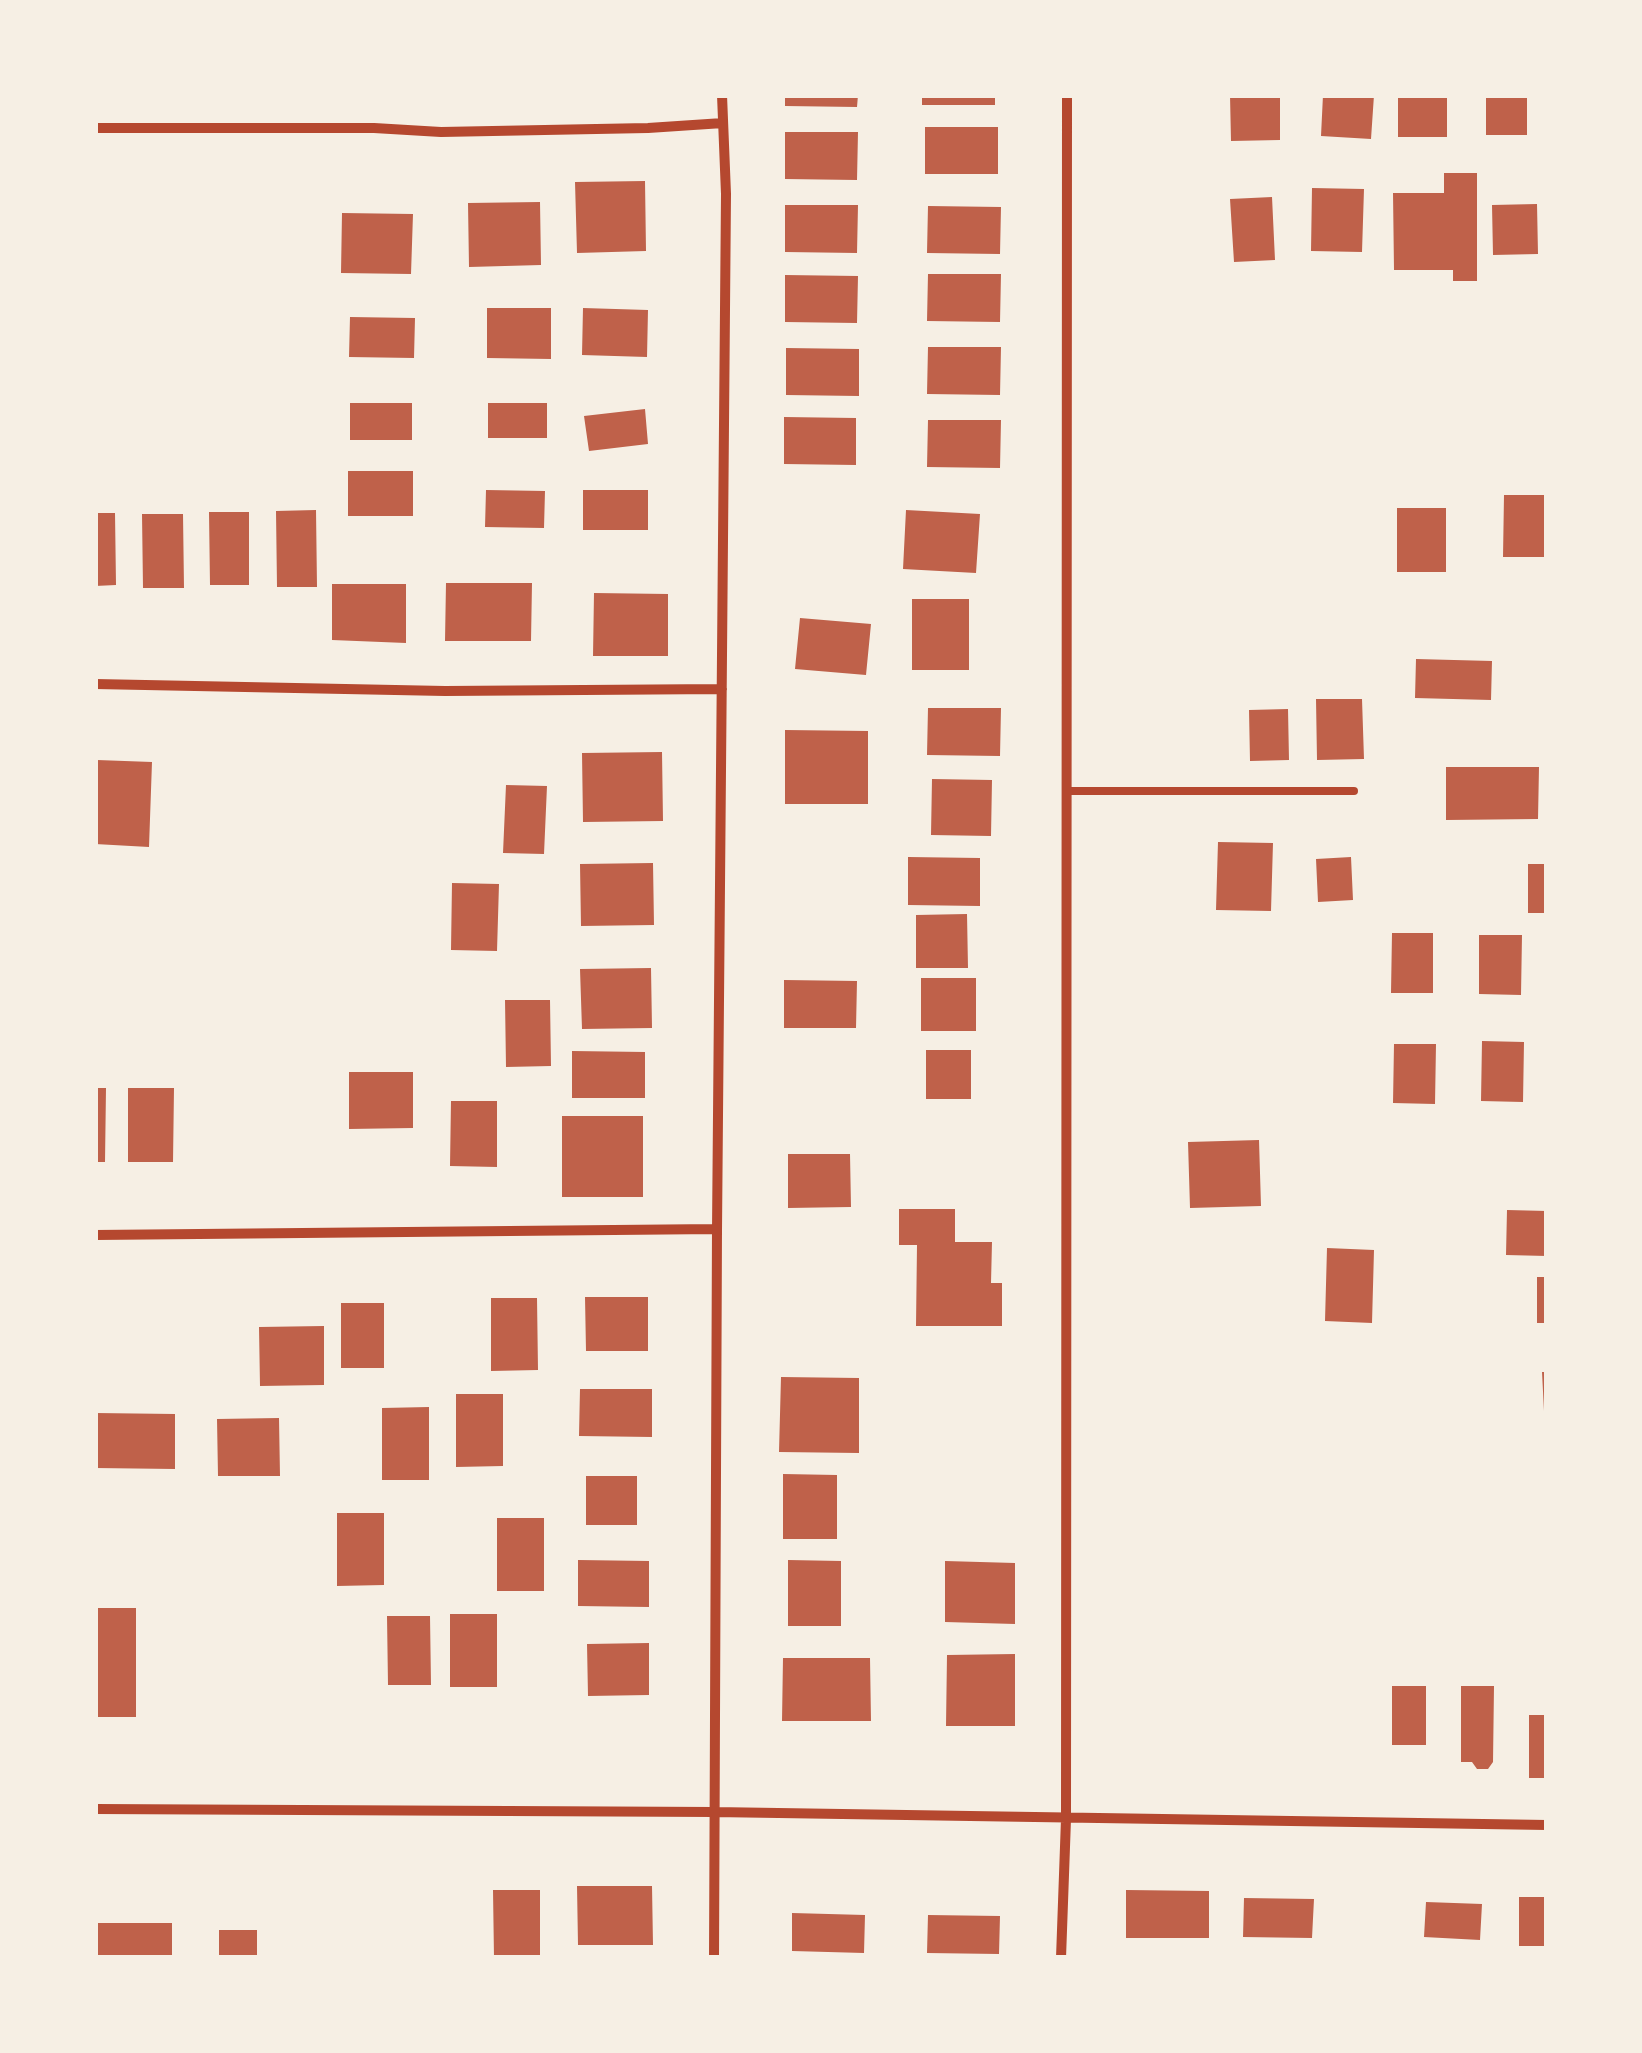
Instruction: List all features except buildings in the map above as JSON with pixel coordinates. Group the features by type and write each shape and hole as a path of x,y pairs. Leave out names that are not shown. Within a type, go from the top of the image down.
{"street":[{"path":"714,1958 726,194 722,95"},
{"path":"1061,1958 1066,1819 1067,95"},
{"path":"95,128 441,132 723,123"},
{"path":"95,684 445,690 722,689"},
{"path":"95,1234 717,1229"},
{"path":"95,1810 714,1812 1547,1826"}],"lane":[{"path":"1068,791 1354,791"}]}
